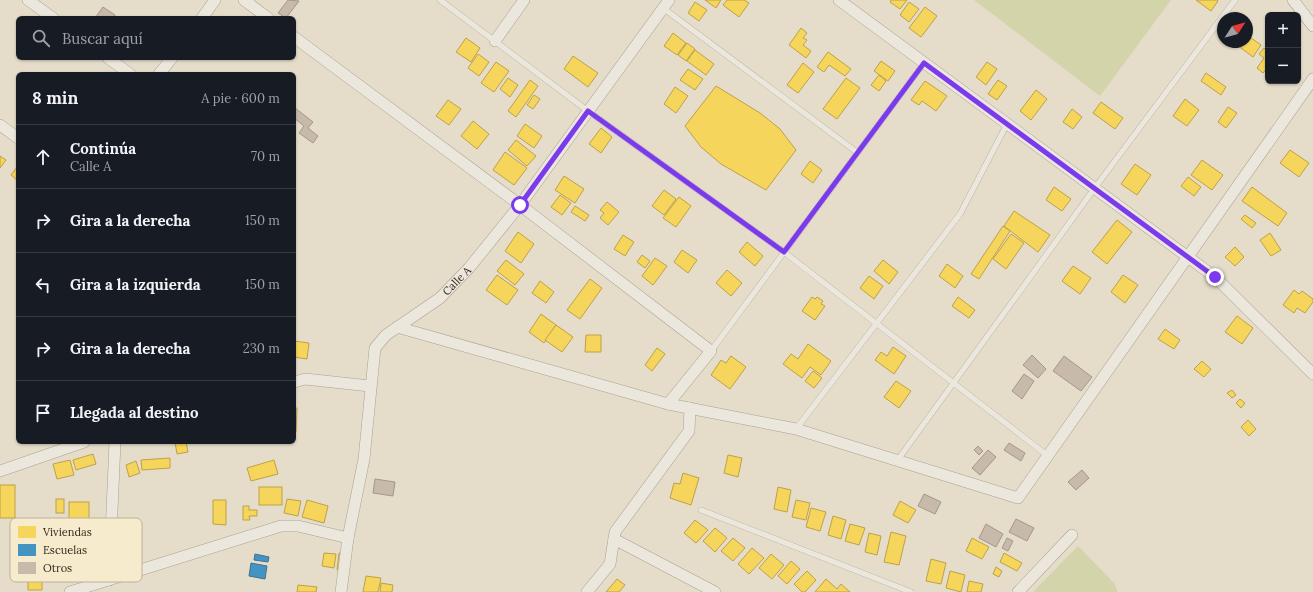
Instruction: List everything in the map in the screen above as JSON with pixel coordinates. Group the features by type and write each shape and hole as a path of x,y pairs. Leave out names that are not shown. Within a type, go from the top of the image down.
{"street":[{"path":"28,0 50,16"},
{"path":"203,16 215,0"},
{"path":"244,0 265,16"},
{"path":"495,41 524,0"},
{"path":"839,0 1215,277 1313,374"},
{"path":"1293,0 1313,26"},
{"name":"Calle A","path":"341,592 348,538 364,459 370,386 375,348 386,335 440,298 457,283 520,205 666,4"},
{"path":"296,38 520,205 711,351 668,404"},
{"path":"111,60 127,72"},
{"path":"162,72 170,60"},
{"path":"397,327 668,404 796,429 1018,498 1313,79"},
{"path":"0,125 16,137"},
{"path":"296,381 305,379 370,386"},
{"path":"587,592 610,564 615,532 689,431 690,408"},
{"path":"0,471 78,444"},
{"path":"112,518 115,444"},
{"path":"142,570 281,526 298,526 348,538"},
{"path":"1018,592 1072,535"},
{"path":"614,539 715,592"},
{"path":"70,592 102,582"}],"lane":[{"path":"440,0 588,111 784,252 1048,456"},
{"path":"897,461 1094,189 1235,0"},
{"path":"666,4 858,153"},
{"path":"711,351 924,63"},
{"path":"796,429 960,214 1007,124"},
{"path":"701,510 911,592"}],"green space":[{"path":"974,0 1171,0 1100,96"},
{"path":"1078,546 1114,583 1118,592 1033,592"}],"building: Viviendas":[{"path":"705,0 721,0 716,8"},
{"path":"727,0 744,0 749,3 739,17 723,5"},
{"path":"891,0 907,0 900,9 890,2"},
{"path":"1196,0 1217,0 1218,1 1211,11"},
{"path":"695,2 707,10 699,21 688,13"},
{"path":"909,2 919,9 909,22 900,15"},
{"path":"925,7 937,16 921,37 909,28"},
{"path":"801,28 807,33 803,38 807,40 803,45 811,51 806,58 789,45"},
{"path":"673,33 686,43 677,55 664,46"},
{"path":"466,38 480,48 471,62 456,52"},
{"path":"1253,39 1261,45 1253,57 1241,48 1253,48"},
{"path":"687,43 695,49 686,61 678,55"},
{"path":"1264,48 1265,49 1265,71 1263,73 1257,68 1264,58 1259,54"},
{"path":"695,50 714,64 706,75 687,61"},
{"path":"828,52 851,69 845,76 829,65 824,72 817,67"},
{"path":"478,54 489,62 479,76 468,68"},
{"path":"573,56 598,73 588,87 564,69"},
{"path":"881,61 895,71 888,81 874,71"},
{"path":"496,62 509,71 494,92 481,83"},
{"path":"987,62 997,69 986,85 976,77"},
{"path":"803,63 814,72 798,93 787,85"},
{"path":"688,69 703,79 695,90 680,80"},
{"path":"1206,73 1226,87 1221,95 1201,81"},
{"path":"879,75 886,81 879,91 871,85"},
{"path":"508,78 518,85 510,97 500,89"},
{"path":"846,78 860,88 837,119 823,109"},
{"path":"530,80 538,86 516,117 508,111"},
{"path":"998,80 1007,86 997,100 988,94"},
{"path":"925,81 947,96 936,111 922,101 919,105 911,100"},
{"path":"716,86 760,113 780,129 796,150 766,190 721,164 701,147 685,126"},
{"path":"675,87 688,96 676,113 664,104"},
{"path":"1036,90 1047,99 1031,120 1020,111"},
{"path":"534,95 540,99 533,109 527,105"},
{"path":"1185,99 1199,110 1187,126 1173,116"},
{"path":"448,100 461,109 449,125 436,116"},
{"path":"1101,102 1123,118 1115,129 1093,113"},
{"path":"1228,107 1237,113 1226,128 1218,122"},
{"path":"1072,109 1082,117 1073,129 1063,122"},
{"path":"473,121 489,134 477,149 461,136"},
{"path":"525,124 542,136 534,148 517,136"},
{"path":"601,128 612,137 601,153 589,144"},
{"path":"516,140 536,156 527,166 508,150"},
{"path":"1290,150 1309,163 1299,177 1280,163"},
{"path":"505,152 527,168 514,185 493,170"},
{"path":"0,156 6,160 0,168"},
{"path":"1202,160 1223,175 1212,190 1191,175"},
{"path":"810,161 822,170 813,183 801,174"},
{"path":"1135,164 1151,175 1137,195 1121,184"},
{"path":"16,168 16,179 11,175"},
{"path":"564,176 584,189 575,203 555,190"},
{"path":"1188,177 1201,187 1194,196 1181,186"},
{"path":"1054,187 1071,199 1062,211 1046,200"},
{"path":"1252,187 1287,213 1278,226 1242,201"},
{"path":"664,190 676,199 664,215 652,206"},
{"path":"560,195 571,203 562,215 551,207"},
{"path":"679,197 691,206 676,227 663,218"},
{"path":"607,202 619,212 608,225 600,218 604,213 600,210"},
{"path":"575,206 589,215 585,221 571,212"},
{"path":"1014,211 1050,235 1038,252 1004,226"},
{"path":"1245,215 1256,223 1252,228 1241,219"},
{"path":"1117,220 1132,232 1107,264 1092,252"},
{"path":"1003,226 1010,231 979,279 971,274"},
{"path":"518,232 534,244 521,263 505,251"},
{"path":"1270,233 1281,250 1271,256 1260,240"},
{"path":"1011,234 1024,243 1006,269 993,259"},
{"path":"623,235 634,242 625,256 614,249"},
{"path":"747,242 763,256 755,266 739,252"},
{"path":"1235,247 1244,257 1235,266 1225,257"},
{"path":"682,250 697,260 688,273 674,262"},
{"path":"642,255 650,261 645,268 637,262"},
{"path":"655,258 667,266 653,285 642,276"},
{"path":"506,260 524,274 515,285 497,271"},
{"path":"883,260 898,272 889,284 874,271"},
{"path":"947,264 963,276 955,288 939,276"},
{"path":"1073,266 1091,278 1080,294 1062,281"},
{"path":"727,270 742,283 731,296 716,283"},
{"path":"497,275 518,290 507,305 486,290"},
{"path":"1123,275 1138,285 1125,303 1111,292"},
{"path":"869,276 883,286 874,299 860,288"},
{"path":"590,279 602,288 580,319 567,310"},
{"path":"540,281 554,292 546,303 532,293"},
{"path":"1294,290 1299,294 1302,291 1313,299 1313,302 1305,313 1297,308 1294,313 1283,305"},
{"path":"812,297 815,299 817,297 823,301 821,304 825,306 815,320 802,311"},
{"path":"958,297 975,310 969,318 952,306"},
{"path":"541,314 556,325 544,343 529,332"},
{"path":"1237,316 1253,328 1242,344 1225,332"},
{"path":"556,325 573,337 562,352 545,340"},
{"path":"1165,329 1180,340 1174,349 1158,339"},
{"path":"586,335 601,335 601,352 585,352"},
{"path":"296,341 309,343 307,359 296,357"},
{"path":"808,344 831,361 821,375 810,367 802,378 783,364 791,354 798,359"},
{"path":"893,347 906,356 894,374 875,360 881,352 887,356"},
{"path":"657,348 665,354 652,371 645,365"},
{"path":"731,356 746,367 730,389 711,375 721,360 726,363"},
{"path":"1202,361 1211,369 1204,377 1194,369"},
{"path":"813,371 822,378 814,388 805,381"},
{"path":"896,381 911,391 899,408 884,397"},
{"path":"1232,390 1236,395 1232,398 1227,393"},
{"path":"1240,399 1245,403 1241,408 1236,403"},
{"path":"296,408 297,408 296,432"},
{"path":"1248,420 1256,429 1249,436 1241,427"},
{"path":"175,444 186,444 188,452 177,454"},
{"path":"93,454 96,464 76,470 73,460"},
{"path":"728,455 742,458 738,477 724,473"},
{"path":"170,458 170,468 142,470 141,460"},
{"path":"70,460 74,475 57,479 53,464"},
{"path":"274,460 278,474 251,481 247,468"},
{"path":"136,461 140,473 129,477 126,465"},
{"path":"683,473 699,478 691,505 670,498 674,483 680,484"},
{"path":"0,485 15,485 15,518 0,518"},
{"path":"259,487 282,487 282,505 259,505"},
{"path":"778,487 791,490 787,512 774,509"},
{"path":"56,499 64,499 64,513 56,513"},
{"path":"287,499 301,501 298,516 284,513"},
{"path":"213,500 226,500 226,525 213,524"},
{"path":"307,500 328,506 324,523 302,517"},
{"path":"796,500 810,503 806,520 792,517"},
{"path":"900,501 916,510 908,523 893,515"},
{"path":"69,502 89,502 89,518 69,518"},
{"path":"243,506 249,506 249,510 257,510 257,516 249,516 250,520 243,520"},
{"path":"811,508 826,512 820,531 806,527"},
{"path":"833,516 846,520 841,539 828,535"},
{"path":"695,520 708,530 696,543 684,533"},
{"path":"850,524 865,528 859,545 845,541"},
{"path":"715,528 727,538 715,552 703,541"},
{"path":"891,532 906,536 899,565 884,562"},
{"path":"869,533 881,536 877,555 865,552"},
{"path":"733,538 745,548 733,561 721,551"},
{"path":"972,538 989,547 982,559 966,551"},
{"path":"752,548 764,558 749,574 738,564"},
{"path":"324,553 336,554 334,568 322,566"},
{"path":"339,553 344,554 341,570 337,570"},
{"path":"1004,553 1022,563 1017,571 1000,562"},
{"path":"771,554 784,565 772,579 759,568"},
{"path":"931,559 946,563 941,584 926,581"},
{"path":"791,561 800,569 787,584 778,576"},
{"path":"996,567 1002,571 999,577 993,574"},
{"path":"807,571 816,580 805,592 802,592 794,584"},
{"path":"950,571 965,575 961,592 946,588"},
{"path":"366,576 381,578 378,592 363,592"},
{"path":"617,579 625,585 619,592 606,592"},
{"path":"826,579 837,589 841,584 850,592 815,592"},
{"path":"969,581 983,584 981,592 967,592"},
{"path":"28,582 42,582 42,590 28,590"},
{"path":"381,583 393,585 392,592 380,592"},
{"path":"298,585 317,587 316,592 297,592"}],"building: Escuelas":[{"path":"255,554 269,557 268,562 254,560"},
{"path":"251,563 267,566 265,579 249,576"}],"building: Otros":[{"path":"288,0 299,1 288,16 283,16 278,13"},
{"path":"103,7 115,15 115,16 96,16"},
{"path":"296,109 313,122 308,128 318,136 313,143 299,133 304,126 296,120"},
{"path":"1032,355 1046,369 1038,378 1023,365"},
{"path":"1064,356 1092,377 1081,391 1053,371"},
{"path":"1024,374 1034,381 1022,399 1012,391"},
{"path":"1009,443 1025,453 1021,461 1004,450"},
{"path":"978,446 983,451 979,455 974,450"},
{"path":"988,450 996,457 980,475 972,468"},
{"path":"1082,470 1089,478 1076,490 1068,482"},
{"path":"375,479 395,482 393,496 373,493"},
{"path":"924,494 941,502 935,514 918,506"},
{"path":"1016,519 1034,528 1027,541 1009,532"},
{"path":"986,524 1003,534 996,547 979,538"},
{"path":"1007,538 1013,541 1008,551 1002,548"}],"route":[{"path":"520,205 588,111 784,252 924,63 1215,277"}]}
